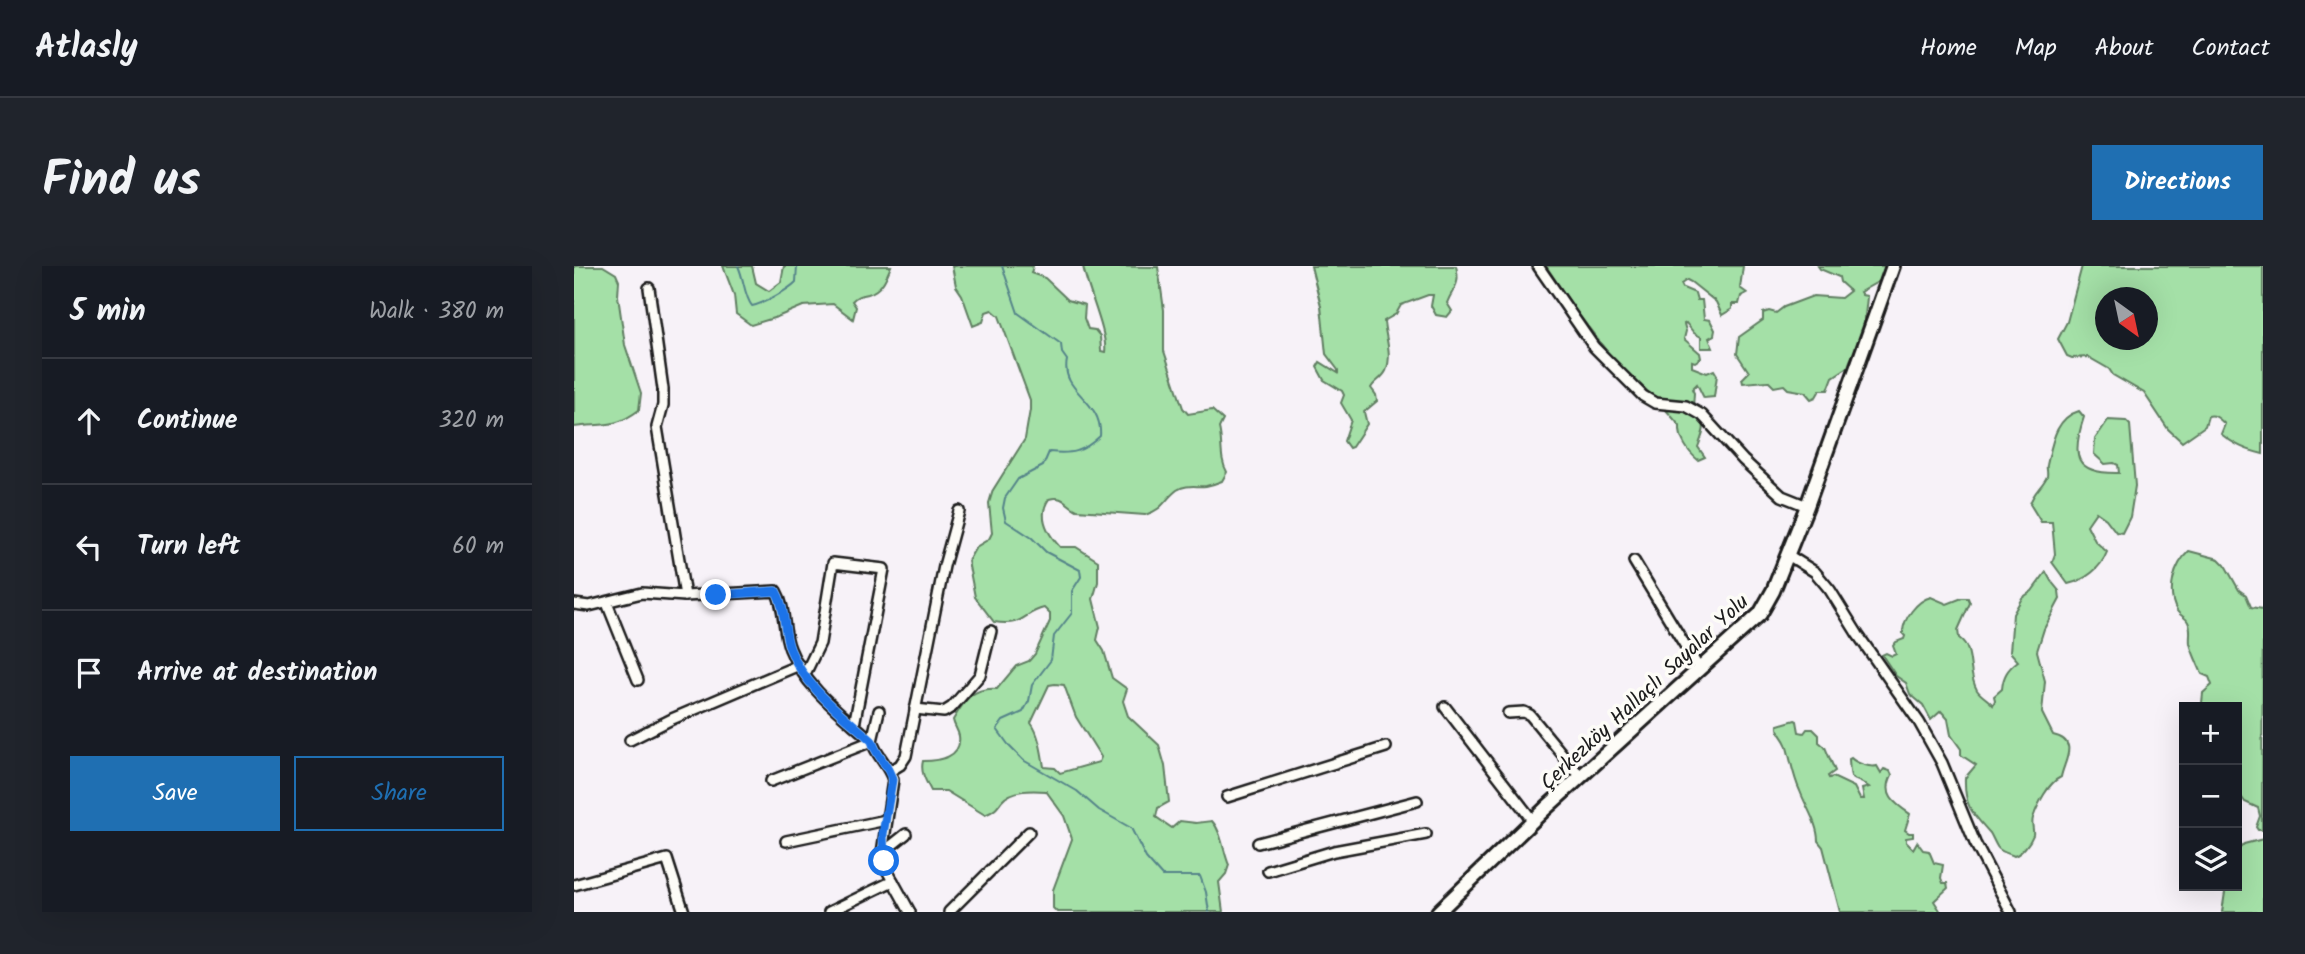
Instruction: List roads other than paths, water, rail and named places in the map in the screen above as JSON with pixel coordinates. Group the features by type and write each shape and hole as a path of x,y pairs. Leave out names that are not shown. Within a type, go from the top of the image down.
{"main road":[{"name":"Çerkezköy Hallaçlı Sayalar Yolu","path":"1438,912 1533,821 1760,614 1773,591 1807,506 1893,266"}],"street":[{"path":"1538,266 1594,348 1643,396 1655,403 1686,406 1702,415 1743,460 1782,496 1807,506"},
{"path":"649,288 663,389 663,405 657,427 685,596"},
{"path":"890,771 900,765 905,755 944,566 960,511"},
{"path":"1788,555 1815,572 1830,590 1919,722 1942,763 1975,843 2011,912"},
{"path":"1634,561 1700,670"},
{"path":"805,674 820,643 833,563 884,569 854,725"},
{"path":"574,604 589,606 642,593 685,596 776,591 780,598 788,645 799,666 830,705 872,741"},
{"path":"607,603 638,680"},
{"path":"915,709 944,712 973,686 981,675 991,631"},
{"path":"630,740 671,719 799,666"},
{"path":"1445,707 1533,821"},
{"path":"879,711 872,741 890,771 892,780 882,853 910,912"},
{"path":"1508,713 1524,712 1530,715 1581,777"},
{"path":"771,781 872,741"},
{"path":"1227,797 1386,747"},
{"path":"1258,843 1418,801"},
{"path":"786,841 886,820"},
{"path":"949,912 1028,832"},
{"path":"882,853 906,834"},
{"path":"1268,871 1334,851 1426,834"},
{"path":"574,885 667,859 684,912"},
{"path":"829,912 893,881"}],"waterway":[{"path":"738,266 752,306 775,296 796,282 797,266"},
{"path":"1002,266 1018,313 1061,344 1070,381 1095,413 1100,436 1088,446 1076,451 1049,452 1043,466 1018,479 1005,498 1003,508 1006,521 1032,538 1046,552 1080,570 1081,577 1072,591 1072,613 1054,636 1051,660 1032,685 1029,701 1023,712 1003,721 997,729 1023,760 1077,791 1099,810 1131,828 1146,858 1162,876 1200,876 1209,912"}]}
